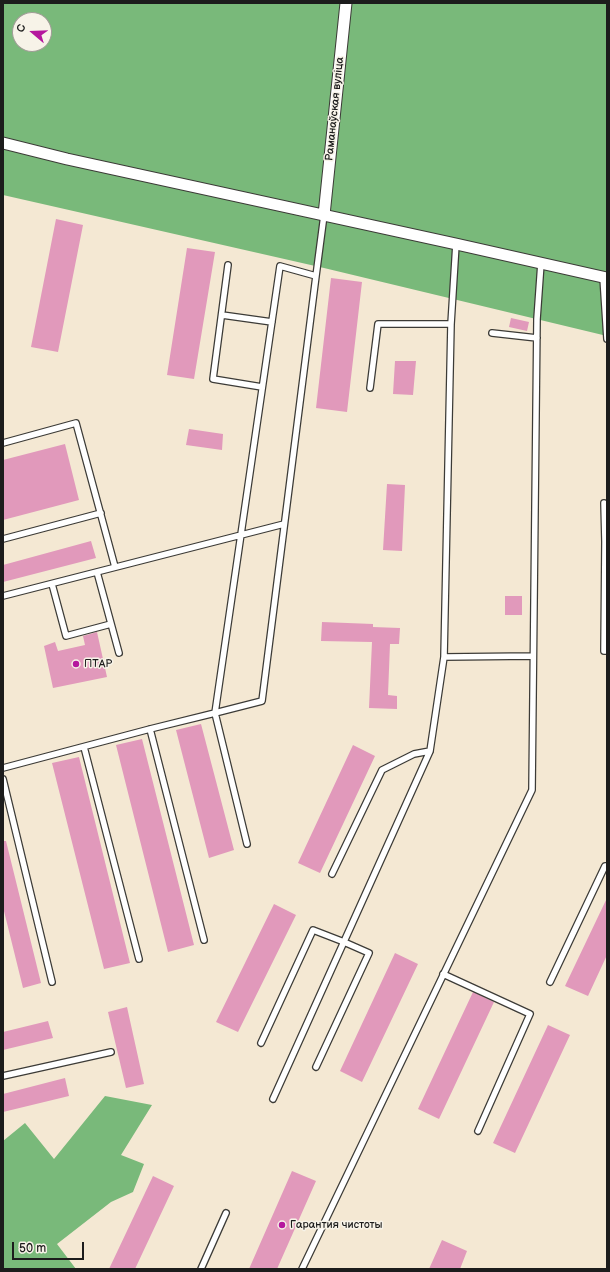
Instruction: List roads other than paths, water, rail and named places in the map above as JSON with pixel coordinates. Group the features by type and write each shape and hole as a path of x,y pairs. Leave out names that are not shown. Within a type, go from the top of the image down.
{"street":[{"name":"Раманаўская вуліца","path":"324,215 346,3"},
{"path":"3,143 67,159 605,278"}],"lane":[{"path":"3,768 262,701 324,215"},
{"path":"273,1099 430,751 444,657 451,324 456,244"},
{"path":"302,1269 532,790 537,338 541,263"},
{"path":"228,264 214,379 262,387"},
{"path":"248,844 215,713 280,266 316,276"},
{"path":"605,278 607,339"},
{"path":"222,314 272,322"},
{"path":"370,388 378,324 451,324"},
{"path":"492,333 537,338"},
{"path":"3,443 76,423 115,567"},
{"path":"604,503 606,542 604,651 607,651"},
{"path":"3,539 101,513"},
{"path":"3,596 284,524"},
{"path":"97,572 119,653"},
{"path":"52,584 66,636 111,624"},
{"path":"444,657 533,656"},
{"path":"150,729 204,940"},
{"path":"84,747 139,959"},
{"path":"332,874 382,770 414,754 430,751"},
{"path":"3,779 52,982"},
{"path":"550,982 605,866 607,866"},
{"path":"261,1043 313,930 344,942 369,953 316,1067"},
{"path":"443,974 530,1014 478,1131"},
{"path":"3,1076 111,1052"},
{"path":"201,1269 226,1213"}],"place":[{"name":"ПТАР","path":"76,664"},
{"name":"Гарантия чистоты","path":"282,1225"}]}
